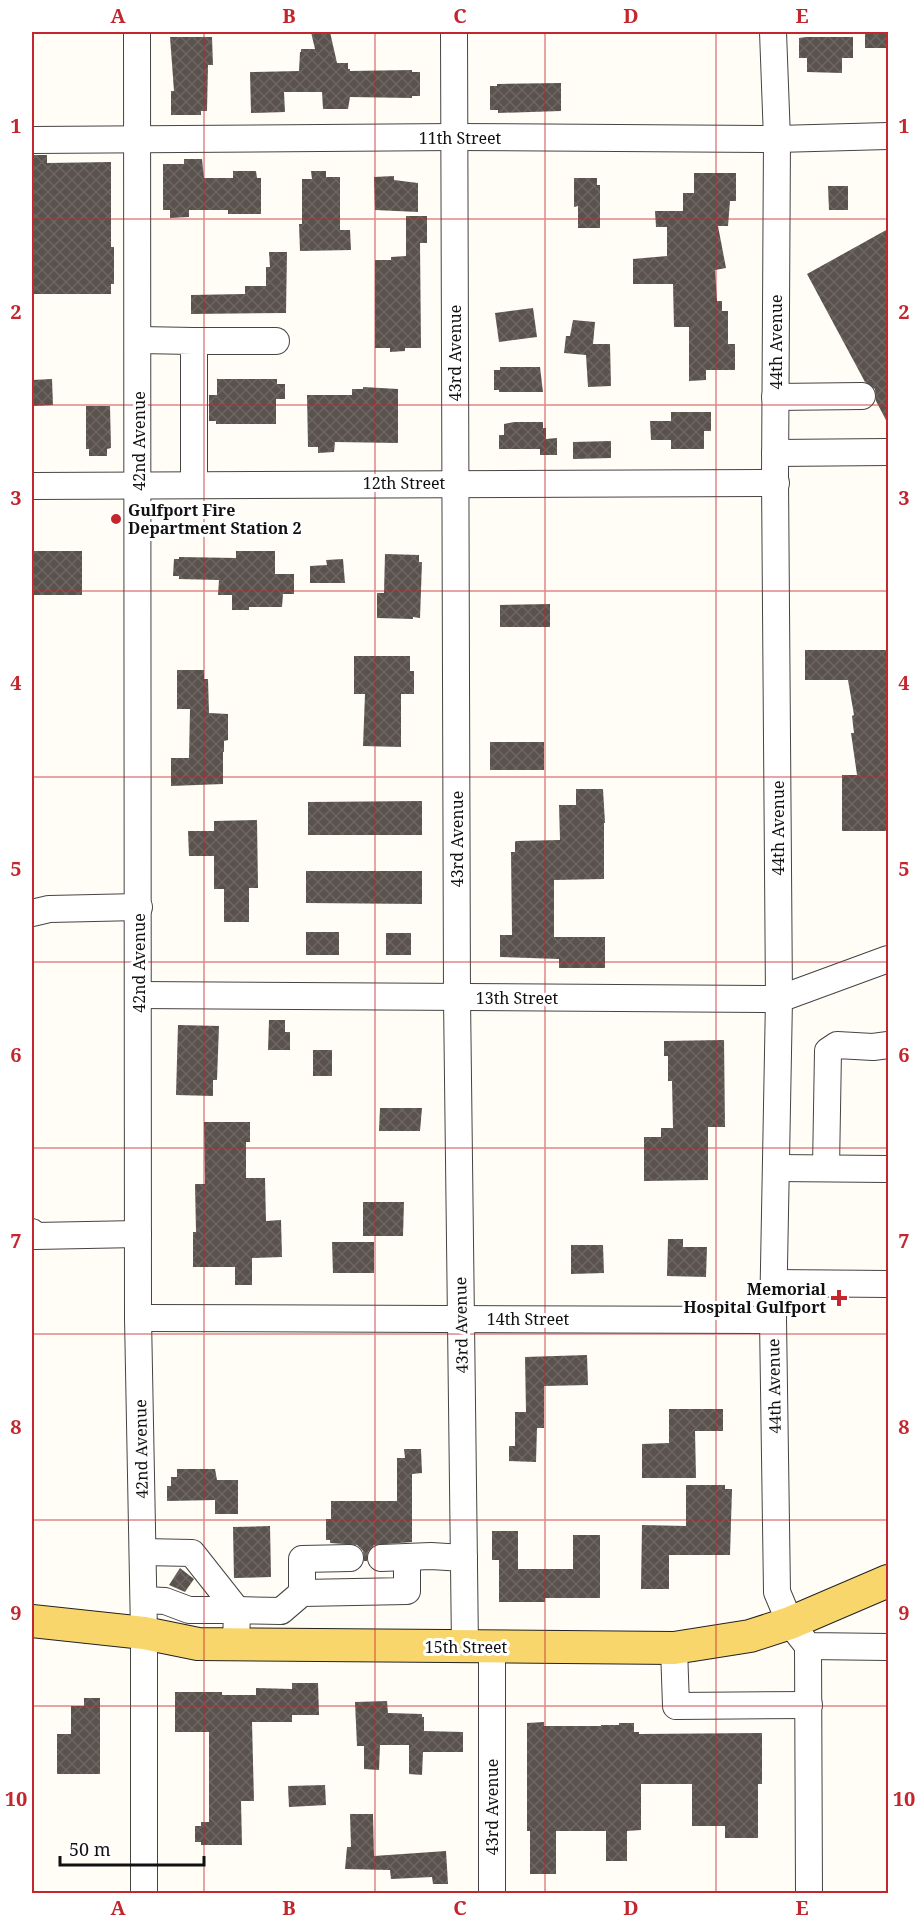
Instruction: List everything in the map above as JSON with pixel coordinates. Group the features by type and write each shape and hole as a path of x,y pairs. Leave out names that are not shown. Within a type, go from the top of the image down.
{"main road":[{"path":"799,1634 888,1581"},
{"name":"15th Street","path":"32,1621 144,1632 198,1644 674,1648 750,1636 799,1634"}],"street":[{"name":"42nd Avenue","path":"137,32 138,1318 144,1600 144,1893"},
{"name":"43rd Avenue","path":"454,32 457,998 464,1557 478,1647 492,1893"},
{"name":"44th Avenue","path":"773,32 777,139 779,999 774,1283 777,1592 799,1634 808,1705 809,1893"},
{"name":"11th Street","path":"32,140 455,137 777,139 888,136"},
{"path":"139,340 276,341"},
{"path":"194,341 194,485"},
{"path":"776,397 862,396"},
{"path":"776,453 888,452"},
{"name":"12th Street","path":"32,486 776,483"},
{"path":"32,914 49,909 139,907"},
{"name":"13th Street","path":"139,995 779,999 888,959"},
{"path":"826,1168 828,1051 837,1045 888,1046"},
{"path":"776,1168 888,1168"},
{"path":"32,1232 35,1236 138,1234"},
{"path":"774,1283 888,1284"},
{"name":"14th Street","path":"138,1318 774,1320"},
{"path":"143,1552 192,1553 237,1610 236,1644"},
{"path":"381,1558 464,1557"},
{"path":"302,1593 302,1559 350,1558"},
{"path":"144,1600 165,1601 189,1610 281,1611 302,1593 406,1591 407,1558"},
{"name":"15th Street","path":"799,1634 888,1647"},
{"path":"674,1648 676,1706 808,1705"}],"building":[{"path":"311,32 330,32 337,63 348,63 350,71 412,70 412,72 420,72 420,96 412,96 412,98 350,97 348,109 323,109 322,92 284,92 285,112 251,113 250,72 299,71 301,49 315,49"},
{"path":"865,32 888,32 888,48 865,48"},
{"path":"170,37 212,37 213,65 208,65 207,111 201,111 201,115 171,115 171,91 174,91"},
{"path":"853,37 853,58 842,58 842,73 807,72 807,58 799,58 799,38"},
{"path":"561,83 561,111 498,113 498,110 490,110 490,86"},
{"path":"32,155 47,155 47,163 111,162 111,247 114,247 114,284 111,284 111,294 32,294"},
{"path":"184,159 202,159 204,178 233,178 233,171 256,171 257,178 261,178 261,214 228,214 228,210 189,210 189,217 170,218 170,210 163,210 163,164 184,164"},
{"path":"311,171 326,171 326,177 340,177 340,230 350,230 351,250 300,251 302,179 312,179"},
{"path":"694,173 736,173 736,201 730,201 728,226 718,226 726,268 715,270 717,301 722,301 722,311 728,311 728,344 735,344 735,370 706,370 706,380 689,381 689,327 674,327 673,284 633,284 633,259 667,256 667,227 656,227 655,211 683,211 683,193 694,193"},
{"path":"394,176 394,180 418,183 418,212 375,210 374,177"},
{"path":"574,178 597,178 597,185 600,185 600,228 578,228 578,206 574,207"},
{"path":"828,186 848,186 848,210 829,210"},
{"path":"406,216 427,216 427,243 420,243 421,348 405,348 405,351 390,352 390,348 375,348 375,260 391,260 391,257 406,256"},
{"path":"888,229 888,424 876,401 875,389 865,382 807,274"},
{"path":"269,252 287,252 286,313 191,314 191,295 245,294 245,286 266,286 266,267 270,267"},
{"path":"533,308 537,337 499,342 495,313"},
{"path":"573,320 595,322 593,344 610,344 611,386 588,387 586,355 564,353 566,336 570,336"},
{"path":"500,367 540,367 543,392 494,390 494,370 500,370"},
{"path":"52,379 53,405 32,406 32,380"},
{"path":"217,379 277,379 277,384 285,384 285,399 276,399 276,424 216,424 216,421 209,421 209,395 217,395"},
{"path":"363,387 398,389 398,443 335,442 334,452 318,453 318,447 308,447 307,395 352,395 352,389 363,389"},
{"path":"86,406 110,406 111,448 107,449 107,456 89,456 89,449 86,449"},
{"path":"671,412 711,412 711,431 704,431 704,449 671,449 671,440 651,440 650,421 671,421"},
{"path":"543,422 543,428 546,428 546,439 557,438 557,455 540,455 540,449 499,449 499,435 504,435 504,424"},
{"path":"611,441 611,458 573,459 573,442"},
{"path":"32,551 82,551 82,595 32,595"},
{"path":"236,551 275,551 275,574 294,574 294,594 283,594 282,607 249,607 249,610 232,610 232,595 218,595 219,580 179,579 179,576 173,576 174,559 179,559 179,557 236,558"},
{"path":"385,554 419,555 419,562 422,562 420,618 377,618 377,593 384,593"},
{"path":"343,559 345,583 310,583 310,566 327,565 326,560"},
{"path":"550,604 550,627 500,627 500,605"},
{"path":"805,650 888,650 888,831 842,831 842,775 857,775 851,733 854,733 852,716 854,715 848,680 805,680"},
{"path":"354,656 410,656 410,671 414,671 414,694 401,694 401,747 363,746 365,694 354,694"},
{"path":"177,670 204,670 204,679 208,679 209,713 228,714 228,740 224,741 223,752 223,784 171,786 171,758 189,758 190,709 177,709"},
{"path":"490,742 544,742 544,770 490,770"},
{"path":"576,789 603,789 604,879 554,880 554,937 605,937 605,968 559,968 559,959 500,957 500,935 512,935 511,852 515,852 515,842 560,840 559,805 576,805"},
{"path":"422,801 422,835 308,835 308,802"},
{"path":"257,820 258,888 249,888 249,922 224,922 224,889 214,889 214,856 189,856 188,831 214,831 214,821"},
{"path":"306,871 422,871 422,904 306,903"},
{"path":"306,932 339,932 339,955 306,955"},
{"path":"386,933 411,933 411,955 386,955"},
{"path":"269,1020 285,1020 285,1032 290,1032 290,1050 268,1050"},
{"path":"178,1025 219,1026 217,1080 213,1080 213,1096 176,1095"},
{"path":"724,1040 725,1127 708,1127 708,1180 644,1181 644,1137 661,1137 661,1128 673,1128 672,1081 668,1081 668,1056 664,1056 664,1041"},
{"path":"313,1050 332,1050 332,1076 313,1076"},
{"path":"380,1108 422,1108 420,1131 379,1131"},
{"path":"204,1122 250,1122 250,1142 246,1142 246,1178 265,1178 266,1221 281,1220 282,1257 252,1258 252,1285 235,1285 235,1267 193,1267 193,1232 196,1232 195,1184 205,1184"},
{"path":"363,1202 404,1202 403,1236 363,1236"},
{"path":"668,1239 683,1239 683,1247 707,1247 706,1277 667,1276"},
{"path":"332,1242 374,1242 374,1273 333,1273"},
{"path":"571,1245 603,1245 604,1273 571,1274"},
{"path":"587,1355 588,1385 544,1386 544,1428 537,1428 536,1462 509,1461 509,1446 515,1446 515,1412 526,1412 525,1357"},
{"path":"669,1409 723,1409 723,1431 695,1431 696,1478 642,1478 642,1444 669,1443"},
{"path":"404,1449 421,1449 422,1473 412,1474 412,1542 374,1545 368,1552 367,1561 364,1561 363,1551 357,1545 330,1543 330,1540 326,1540 326,1519 331,1519 331,1501 397,1501 397,1458 405,1458"},
{"path":"177,1469 215,1469 217,1480 238,1480 238,1514 215,1514 215,1500 167,1501 167,1486 171,1486 171,1477 177,1477"},
{"path":"686,1485 725,1485 725,1489 732,1489 730,1555 669,1555 669,1589 641,1589 642,1525 686,1526"},
{"path":"270,1526 271,1577 234,1578 233,1527"},
{"path":"492,1531 518,1531 518,1569 573,1569 573,1535 600,1535 600,1598 545,1598 545,1602 499,1602 499,1560 492,1560"},
{"path":"180,1568 194,1579 185,1592 169,1585"},
{"path":"292,1683 318,1683 319,1715 292,1715 292,1722 252,1722 254,1801 241,1801 242,1845 201,1845 201,1842 195,1842 195,1826 201,1826 201,1822 209,1822 209,1732 175,1732 175,1692 256,1695 256,1688 292,1689"},
{"path":"84,1698 100,1698 100,1774 57,1774 57,1734 71,1734 71,1706 84,1706"},
{"path":"387,1701 388,1713 422,1714 424,1731 463,1732 463,1752 423,1752 422,1775 409,1774 409,1745 380,1745 379,1770 364,1769 364,1746 357,1746 355,1702"},
{"path":"544,1722 544,1726 601,1726 634,1723 634,1732 639,1732 639,1734 762,1733 762,1784 758,1784 758,1838 725,1838 725,1826 692,1826 692,1784 641,1784 641,1830 627,1831 627,1861 606,1861 606,1831 556,1831 556,1874 530,1874 530,1831 527,1831 527,1723"},
{"path":"325,1785 326,1805 289,1807 288,1786"},
{"path":"350,1814 373,1814 374,1856 446,1851 448,1884 433,1884 432,1877 391,1879 390,1870 345,1869 347,1847 351,1847"}],"place":[{"name":"Gulfport Fire Department Station 2","path":"116,519"},
{"name":"Memorial Hospital Gulfport","path":"839,1298"}]}
